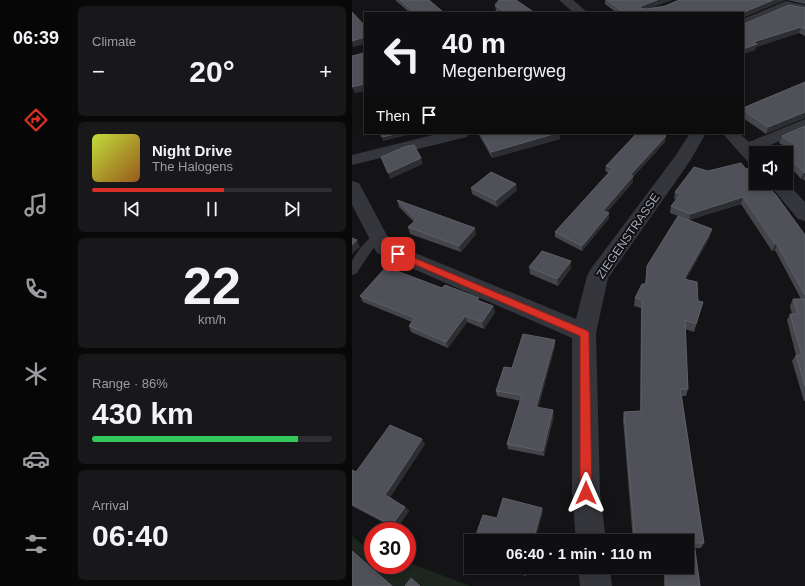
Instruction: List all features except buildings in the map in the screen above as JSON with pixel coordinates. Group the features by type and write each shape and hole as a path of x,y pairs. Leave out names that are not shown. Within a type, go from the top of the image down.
{"street":[{"path":"565,0 581,12"},
{"path":"744,23 785,2 805,10"},
{"path":"767,146 805,124"},
{"path":"352,160 458,134"},
{"name":"ZIEGENSTRASSE","path":"590,534 586,493 584,333 598,276 684,157 697,134"},
{"path":"731,134 749,153"},
{"path":"352,187 384,248 584,333"},
{"path":"783,190 805,214"},
{"path":"595,574 596,586"}],"lane":[{"path":"352,271 368,247 378,237"}],"shaded area":[{"path":"352,536 364,546 364,574 416,574 416,565 470,586 352,586"}],"route":[{"path":"398,254 584,333 586,493"}]}
